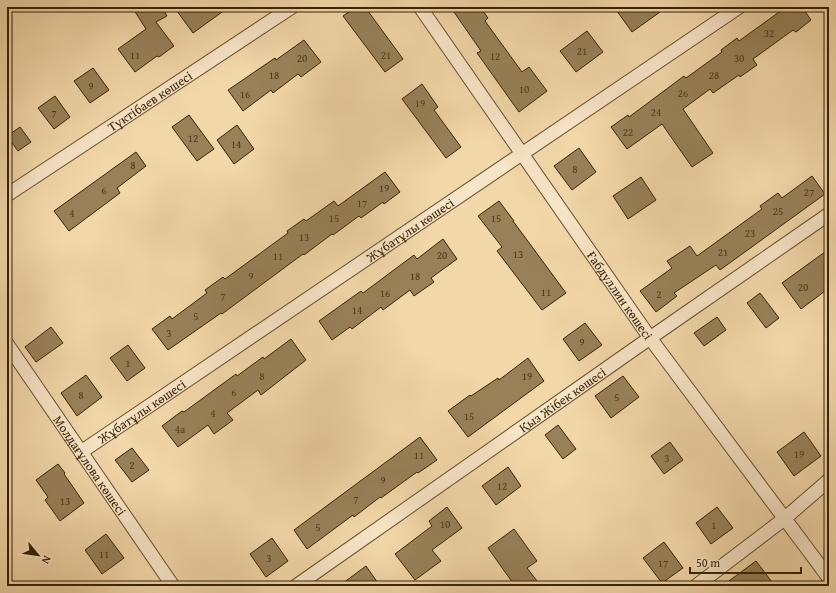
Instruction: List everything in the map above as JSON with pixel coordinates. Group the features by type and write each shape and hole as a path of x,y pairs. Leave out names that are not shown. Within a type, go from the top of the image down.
{"street":[{"name":"Түктібаев көшесі","path":"7,195 292,7"},
{"name":"Ғабдуллин көшесі","path":"420,7 650,338 829,578"},
{"name":"Жұбатұлы көшесі","path":"81,452 739,7"},
{"name":"Қыз Жібек көшесі","path":"296,586 829,214"},
{"name":"Молдағұлова көшесі","path":"7,344 173,586"},
{"path":"696,586 784,519 829,480"}],"building":[{"path":"132,7 162,7 167,16 156,22 174,46 135,72 118,49 146,29"},
{"path":"174,7 229,7 193,33"},
{"path":"356,7 365,7 403,59 385,72 343,16"},
{"path":"461,7 480,7 488,18 485,21 522,72 529,67 547,91 519,112 477,53 481,51 454,12"},
{"path":"614,7 667,7 632,32"},
{"path":"786,7 802,7 811,20 796,32 793,30 753,59 757,65 740,77 739,75 713,93 710,89 683,109 713,153 692,167 662,124 627,149 611,127 628,115 629,117 684,76 686,78 722,52 721,50 737,38 739,41"},
{"path":"587,31 603,52 576,72 560,51"},
{"path":"304,40 321,62 301,77 298,74 273,93 271,90 243,111 228,90 275,58 276,60"},
{"path":"93,68 109,90 90,103 74,81"},
{"path":"422,84 438,107 434,110 461,147 446,158 402,99"},
{"path":"55,96 70,117 54,129 38,108"},
{"path":"189,115 214,149 197,161 172,127"},
{"path":"237,125 254,149 234,164 217,140"},
{"path":"20,127 31,142 18,151 7,136"},
{"path":"579,148 596,172 572,190 554,166"},
{"path":"136,152 146,166 117,188 120,193 69,231 54,211"},
{"path":"385,172 400,192 384,204 383,202 361,218 359,216 333,235 332,234 222,314 221,313 168,350 152,329 170,316 172,319 207,293 205,290 223,277 225,279 288,233 287,231 304,219 306,221 334,201 338,206"},
{"path":"812,176 825,194 720,270 716,265 674,293 677,296 656,312 640,291 672,268 667,261 690,246 697,256 762,209 760,206 778,193 782,198"},
{"path":"641,177 656,200 628,219 613,196"},
{"path":"499,201 566,293 542,310 497,251 502,247 478,216"},
{"path":"443,239 457,259 431,278 434,282 414,296 410,290 383,310 381,307 352,329 350,327 332,340 319,321 361,291 363,293 414,255 417,259"},
{"path":"829,249 829,288 801,309 782,283"},
{"path":"760,293 779,318 766,328 747,303"},
{"path":"717,317 726,330 704,346 694,333"},
{"path":"585,323 602,345 579,361 563,339"},
{"path":"51,327 63,343 36,362 25,347"},
{"path":"291,339 306,360 261,395 258,390 227,413 233,420 214,434 208,425 178,447 162,426 236,374 237,376 263,357 264,359"},
{"path":"128,345 145,368 127,381 110,358"},
{"path":"528,358 544,381 468,437 448,411 470,395 471,396 498,378 499,380"},
{"path":"86,375 102,397 77,416 61,393"},
{"path":"623,376 639,397 611,418 595,396"},
{"path":"558,425 576,449 563,459 545,435"},
{"path":"804,432 821,456 794,476 777,452"},
{"path":"420,437 437,460 418,473 417,472 381,498 380,497 354,517 353,515 307,549 294,530"},
{"path":"670,442 683,460 664,474 651,456"},
{"path":"132,448 149,470 132,482 115,460"},
{"path":"58,464 84,503 60,521 45,500 48,497 36,480"},
{"path":"508,467 521,486 496,505 482,486"},
{"path":"447,507 462,528 432,550 441,561 415,580 395,554 432,526 429,521"},
{"path":"717,507 733,528 711,544 696,523"},
{"path":"514,529 537,561 527,568 541,586 515,586 488,548"},
{"path":"106,534 124,558 102,574 85,550"},
{"path":"272,538 288,561 266,577 250,554"},
{"path":"664,542 683,568 662,583 643,558"},
{"path":"756,561 775,586 722,586"},
{"path":"366,566 380,586 339,586"}]}
